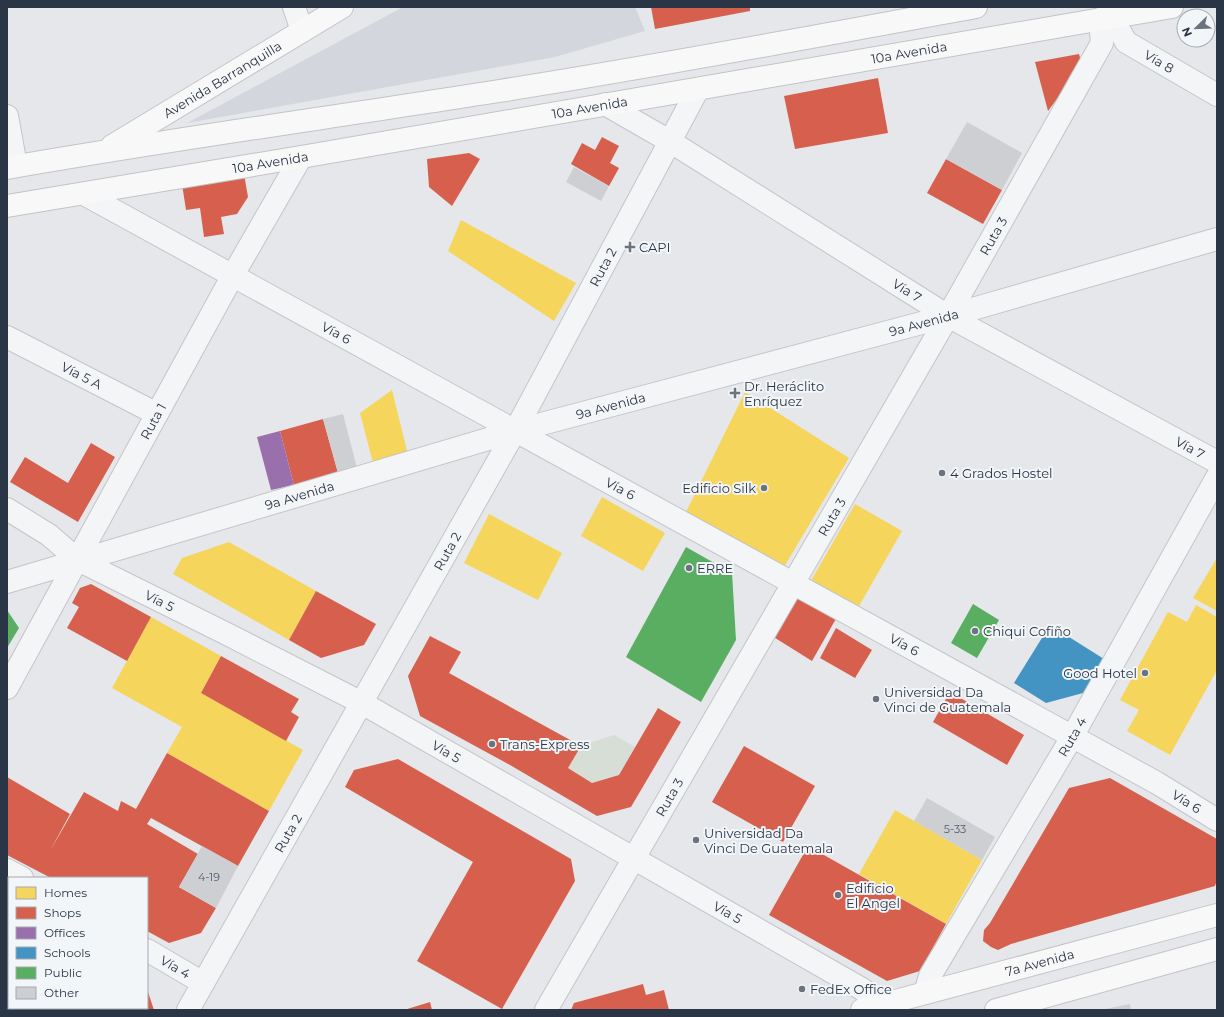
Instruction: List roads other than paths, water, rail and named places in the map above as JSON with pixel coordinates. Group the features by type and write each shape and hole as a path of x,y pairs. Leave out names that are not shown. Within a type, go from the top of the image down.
{"main road":[{"name":"Avenida Barranquilla","path":"104,151 342,7"},
{"path":"11,167 104,151 502,91 976,7"},
{"name":"10a Avenida","path":"7,206 698,89 1106,18 1141,10 1172,7"},
{"path":"576,109 579,78"},
{"name":"7a Avenida","path":"871,1008 1217,915"},
{"path":"996,1010 1217,949"}],"street":[{"path":"294,7 302,31"},
{"name":"Vía 8","path":"1106,18 1126,42 1217,95"},
{"name":"Ruta 3","path":"546,1010 635,859 948,316 1102,43 1106,18"},
{"name":"Ruta 2","path":"188,1010 515,431 698,89"},
{"name":"Vía 7","path":"605,104 671,142 948,316 1217,462"},
{"path":"7,116 11,167"},
{"name":"Ruta 1","path":"7,688 233,275 301,157"},
{"name":"Vía 6","path":"84,194 1072,737 1167,787 1217,820"},
{"name":"9a Avenida","path":"7,582 78,560 129,547 515,431 948,316 1217,239"},
{"name":"Vía 5 A","path":"7,337 157,414"},
{"name":"Ruta 4","path":"925,994 930,976 1072,737 1217,477"},
{"name":"Vía 5","path":"7,509 49,535 78,560 362,703 862,989 871,1008"},
{"path":"7,870 20,877"},
{"name":"Vía 4","path":"148,951 203,983"}],"place":[{"name":"CAPI","path":"630,247"},
{"name":"Dr. Heráclito Enríquez","path":"735,393"},
{"name":"4 Grados Hostel","path":"942,473"},
{"name":"Edificio Silk","path":"764,488"},
{"name":"ERRE","path":"689,568"},
{"name":"Chiqui Cofiño","path":"975,631"},
{"name":"Good Hotel","path":"1145,673"},
{"name":"Universidad Da Vinci de Guatemala","path":"876,699"},
{"name":"Trans-Express","path":"492,744"},
{"name":"Universidad Da Vinci De Guatemala","path":"696,840"},
{"name":"Edificio El Angel","path":"838,895"},
{"name":"FedEx Office","path":"802,989"}]}
